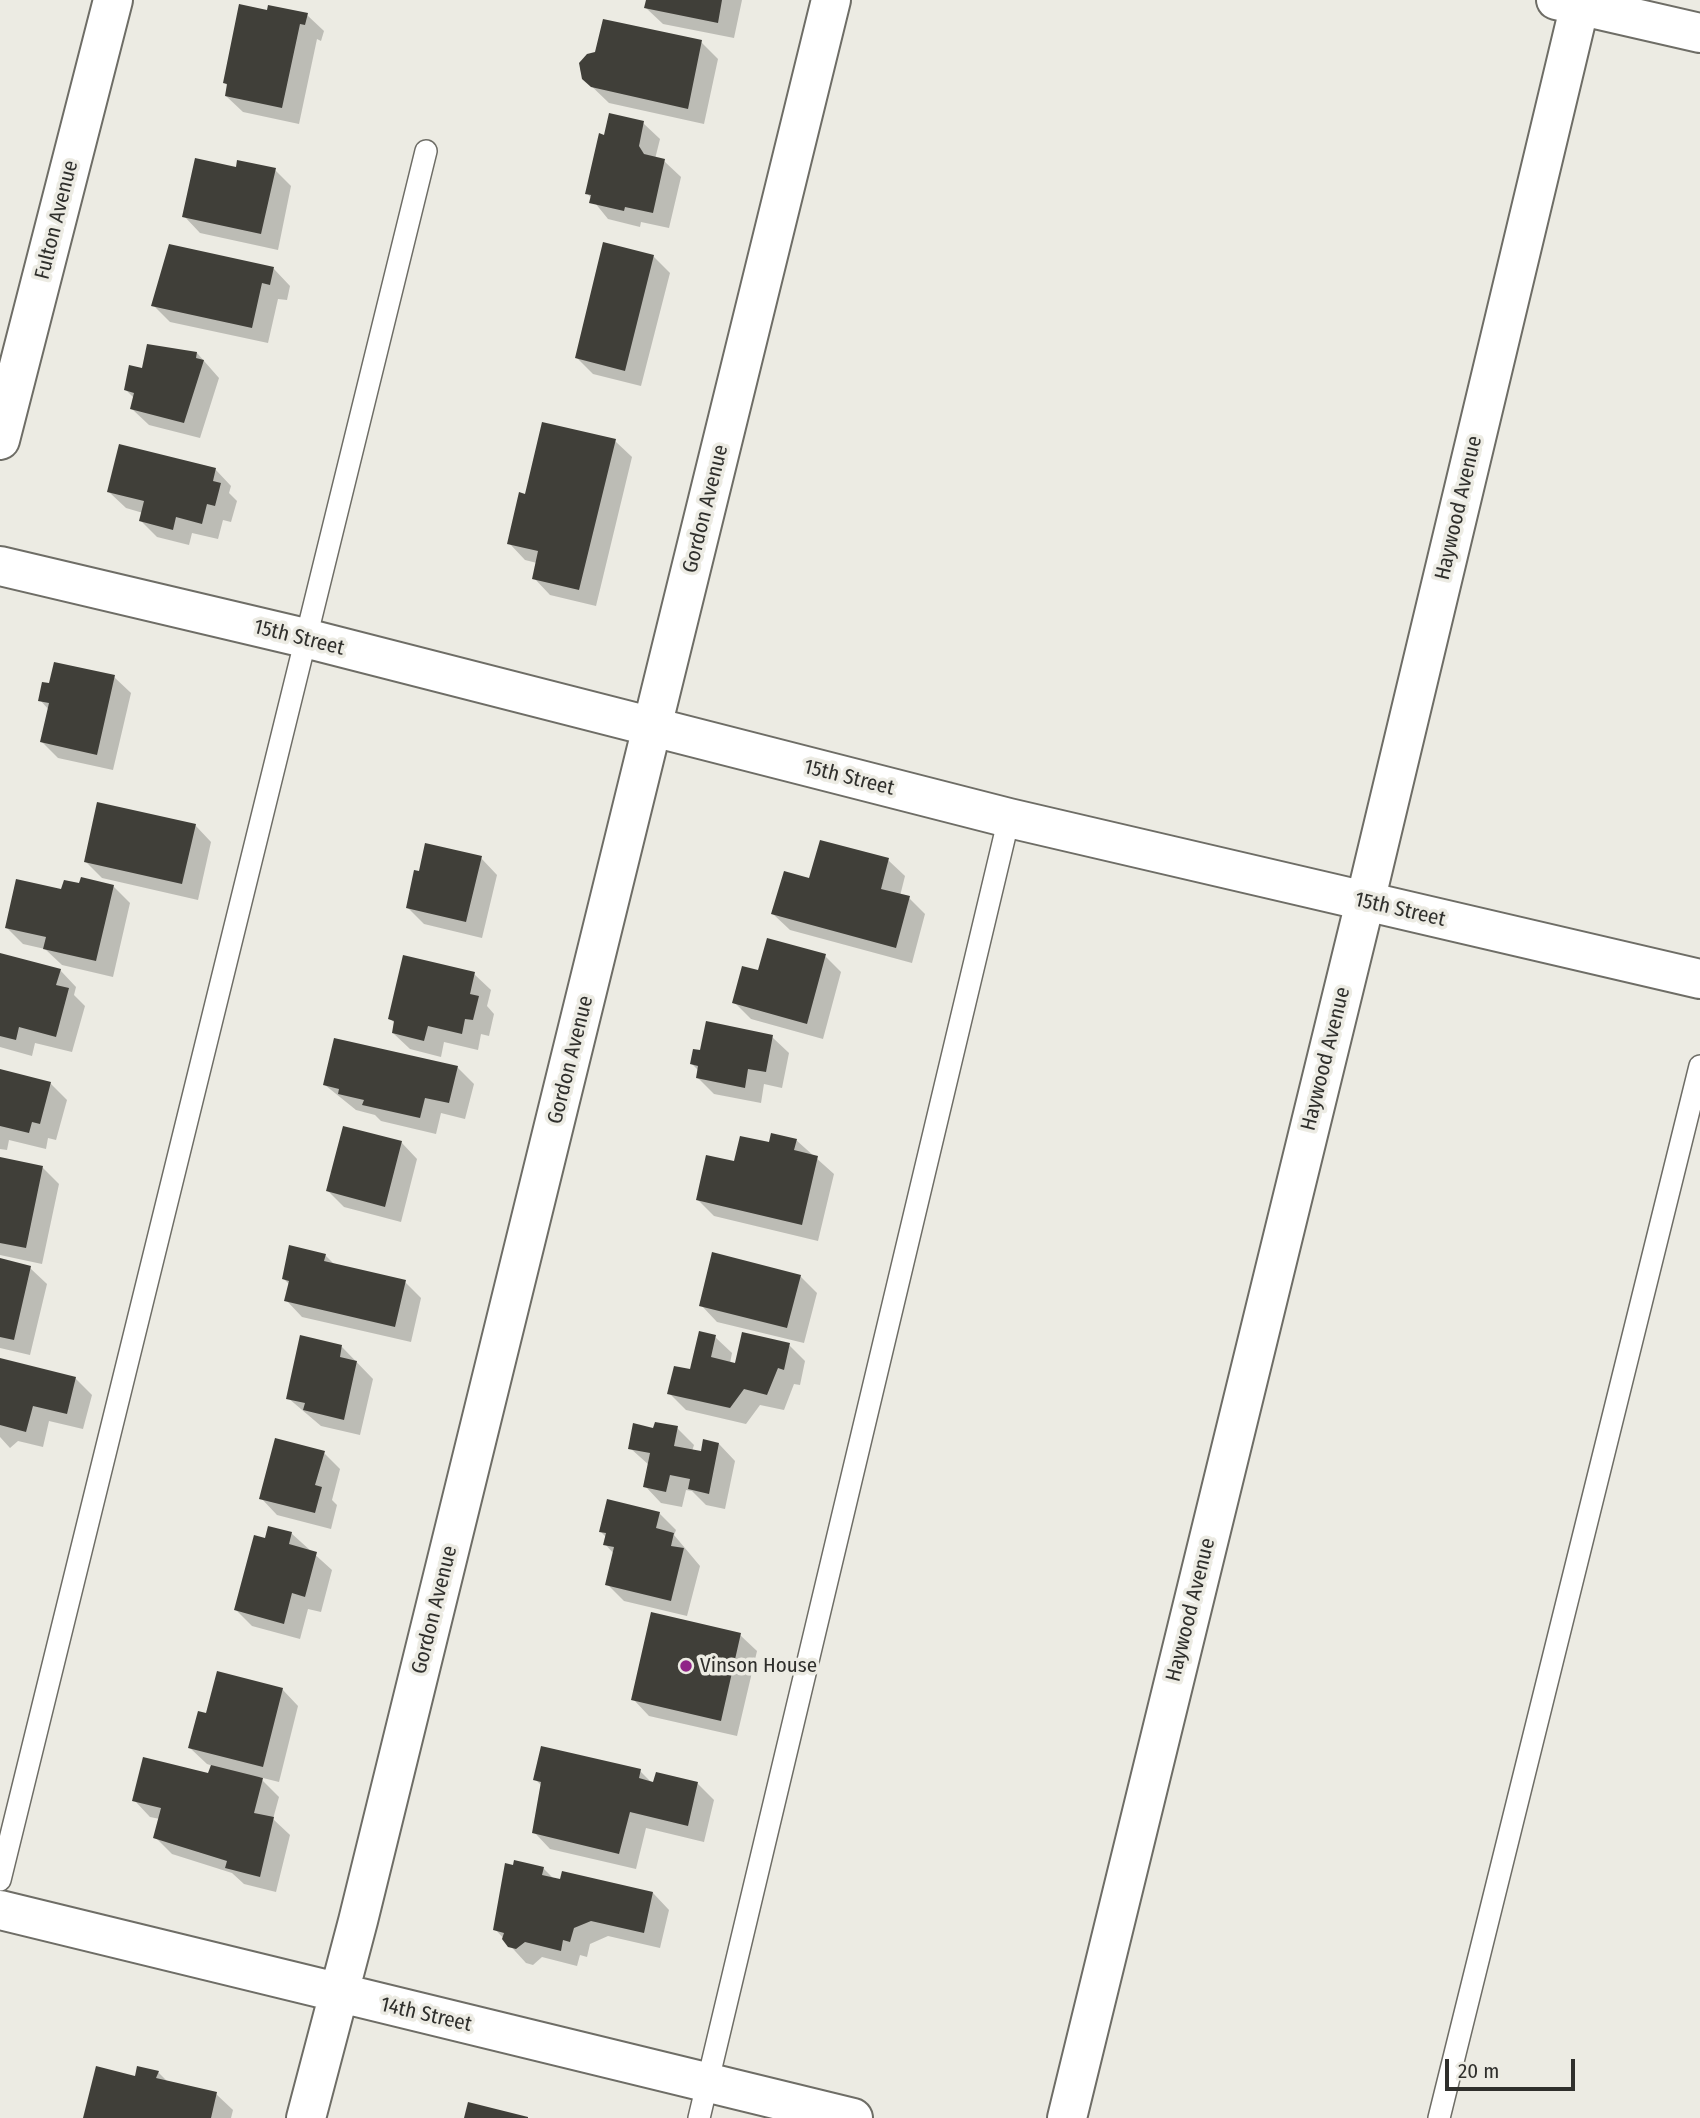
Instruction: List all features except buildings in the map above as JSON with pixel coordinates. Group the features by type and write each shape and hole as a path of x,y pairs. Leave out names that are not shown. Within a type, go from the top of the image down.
{"street":[{"name":"Fulton Avenue","path":"0,440 113,0"},
{"name":"Gordon Avenue","path":"306,2118 831,0"},
{"path":"1572,2 1700,33"},
{"name":"Haywood Avenue","path":"1067,2118 1365,902 1572,2"},
{"name":"15th Street","path":"0,566 305,638 652,729 1009,818 1700,979"},
{"name":"14th Street","path":"0,1909 338,1995 708,2081 853,2118"}],"lane":[{"path":"0,1880 426,150"},
{"path":"699,2118 1009,818"},
{"path":"1439,2118 1700,1066"}],"place":[{"name":"Vinson House","path":"686,1666"}]}
